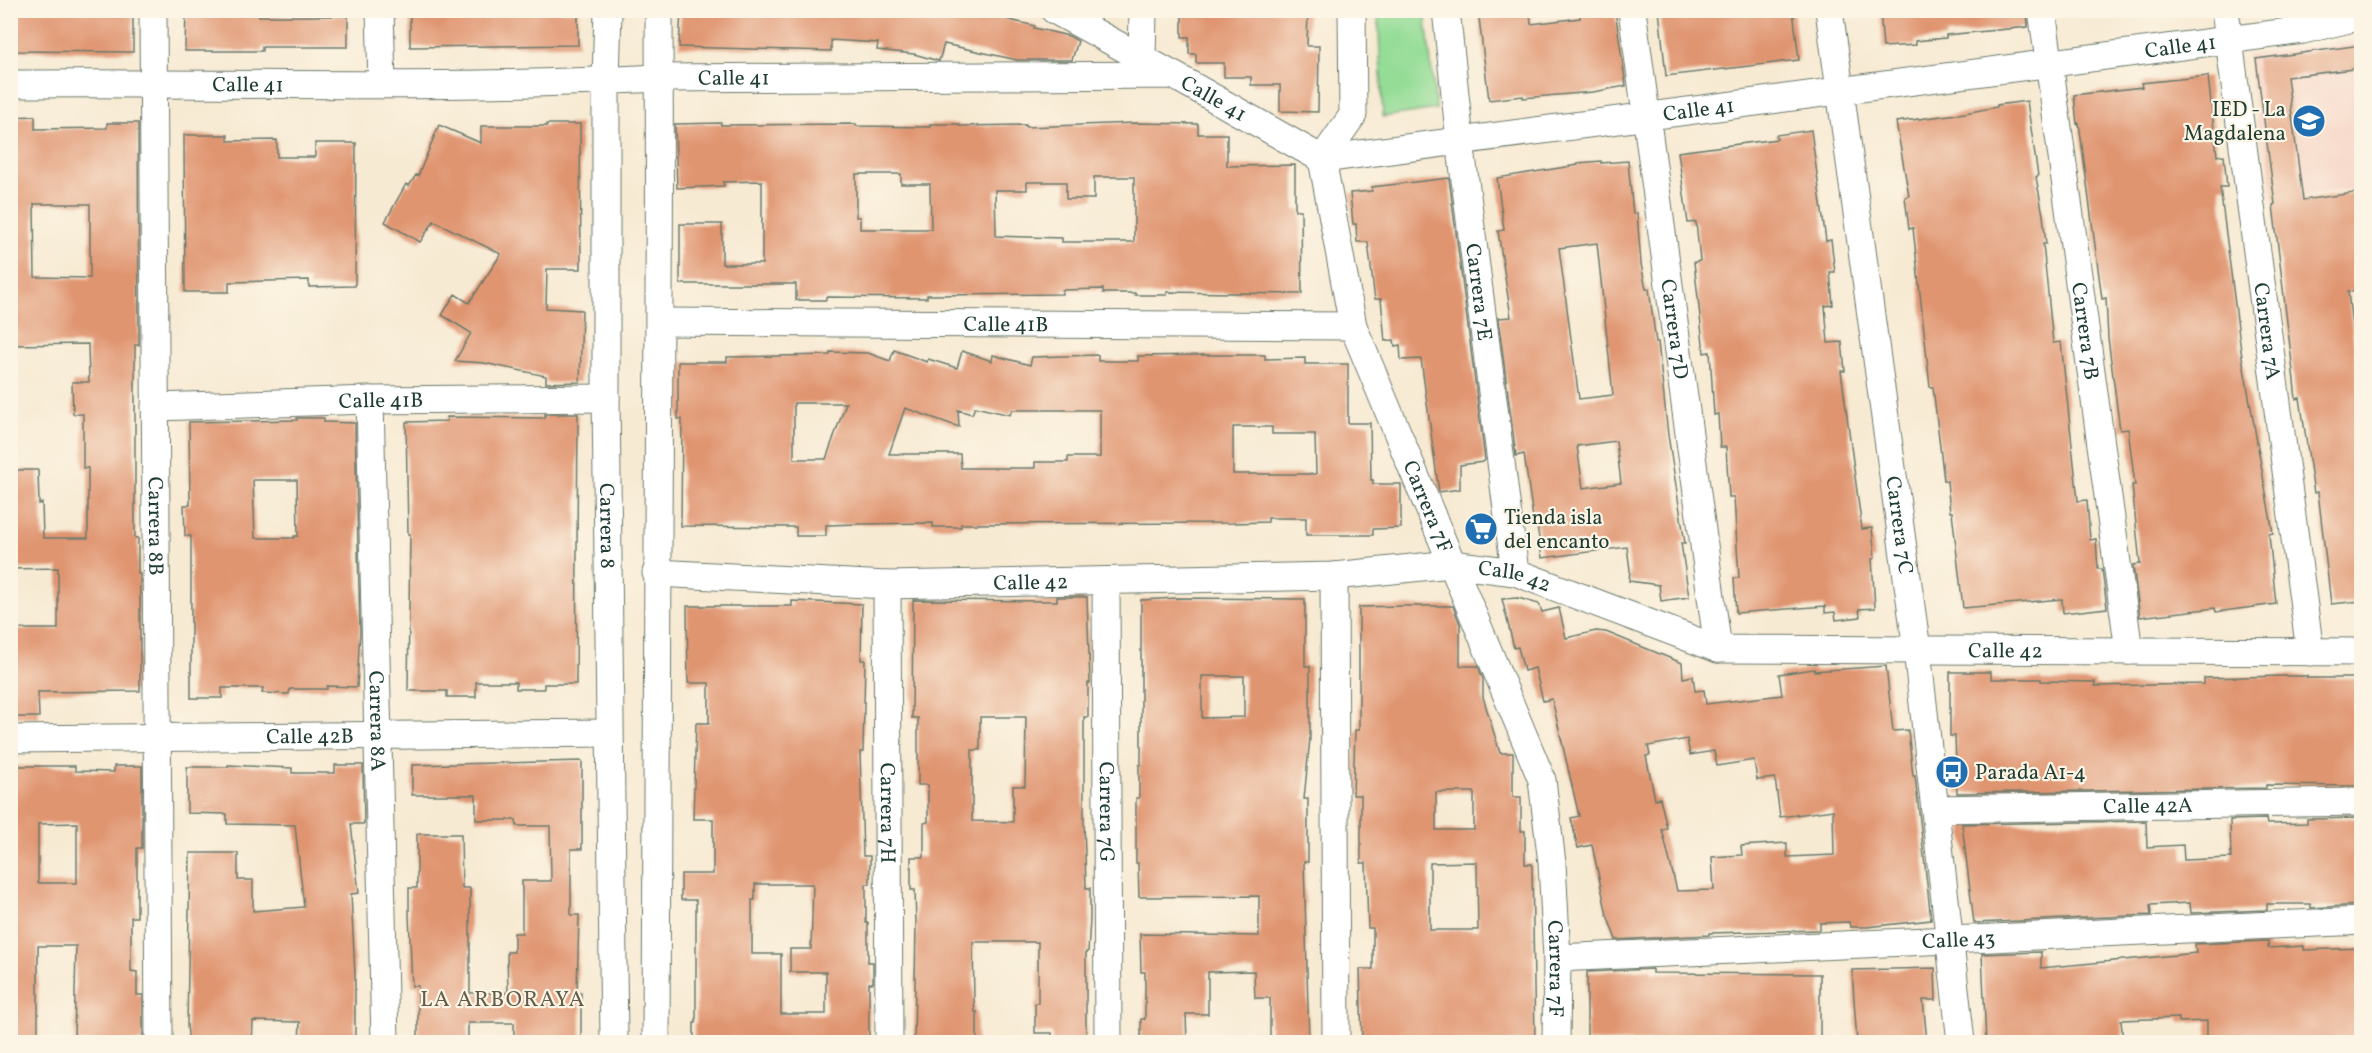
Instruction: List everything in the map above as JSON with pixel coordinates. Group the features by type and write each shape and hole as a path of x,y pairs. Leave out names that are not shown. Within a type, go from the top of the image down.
{"street":[{"name":"Carrera 8B","path":"153,10 159,1042"},
{"path":"380,10 382,84"},
{"name":"Carrera 8","path":"608,10 606,398 614,1042"},
{"path":"656,1042 660,322 658,10"},
{"path":"1053,10 1173,75"},
{"path":"1142,58 1143,10"},
{"path":"1322,159 1353,115 1352,10"},
{"name":"Carrera 7E","path":"1446,10 1460,141 1515,572"},
{"name":"Carrera 7D","path":"1632,10 1718,649"},
{"name":"Carrera 7C","path":"1829,10 1917,650 1961,1042"},
{"name":"Carrera 7B","path":"2042,10 2129,651"},
{"name":"Carrera 7A","path":"2225,10 2310,652"},
{"name":"Calle 41","path":"10,84 382,84 606,81 659,78 1173,75 1322,159 2303,30 2361,16"},
{"name":"Carrera 7F","path":"1322,159 1353,326 1542,780 1552,863 1557,958 1556,1042"},
{"name":"Calle 41B","path":"660,322 1353,326"},
{"name":"Calle 41B","path":"155,407 370,400 606,398"},
{"name":"Carrera 8A","path":"370,400 385,1042"},
{"name":"Calle 42","path":"657,573 887,585 1334,576 1451,564 1515,572 1718,649 2361,652"},
{"path":"1334,576 1336,1042"},
{"name":"Carrera 7G","path":"1106,581 1108,1042"},
{"name":"Carrera 7H","path":"887,585 889,1042"},
{"name":"Calle 42B","path":"10,739 609,733"},
{"name":"Calle 42A","path":"1935,808 2361,802"},
{"name":"Calle 43","path":"1557,958 2361,921"}],"shaded area":[{"name":"IED - La Magdalena","path":"2361,39 2361,188 2268,200 2247,55"}],"green space":[{"path":"1378,11 1425,11 1436,109 1383,117"}],"building":[{"path":"10,10 133,10 133,52 10,51"},
{"path":"186,10 259,10 259,16 348,16 348,47 262,47 262,51 185,51"},
{"path":"410,10 578,11 578,45 410,47"},
{"path":"681,10 990,10 989,15 1035,26 1034,28 1069,36 1078,41 1072,60 1017,60 944,44 939,61 914,54 877,50 878,43 831,40 831,51 679,47"},
{"path":"1182,10 1308,10 1307,46 1319,46 1318,112 1280,111 1280,85 1251,85 1251,77 1224,77 1224,63 1196,63 1196,54 1189,54 1189,37 1182,37"},
{"path":"1478,10 1530,10 1531,24 1580,18 1580,13 1593,10 1615,10 1626,86 1593,92 1489,100"},
{"path":"1659,10 1793,10 1799,60 1666,76"},
{"path":"1880,10 2027,10 2028,27 1946,35 1946,38 1915,41 1916,45 1883,47"},
{"path":"2361,45 2361,68 2287,77 2303,200 2361,192 2361,290 2348,292 2361,402 2361,601 2331,604 2318,492 2314,493 2300,398 2296,399 2273,205 2275,204 2256,59"},
{"path":"2208,76 2217,156 2224,155 2227,187 2220,187 2241,351 2273,533 2269,534 2276,604 2216,612 2215,608 2140,617 2133,565 2140,564 2132,485 2135,485 2128,429 2120,430 2108,338 2106,298 2102,299 2074,95 2142,87 2141,83"},
{"path":"2027,101 2043,215 2046,244 2043,244 2053,343 2061,342 2078,501 2087,500 2090,540 2096,539 2098,569 2102,569 2107,608 2063,613 2062,599 1963,608 1952,512 1950,512 1947,481 1944,481 1933,387 1930,387 1913,228 1909,229 1905,197 1909,196 1896,122 1965,113"},
{"path":"35,116 35,129 107,128 107,123 138,123 139,345 135,345 135,538 138,538 138,574 140,574 140,691 38,692 39,717 10,717 10,629 58,629 58,568 10,569 10,470 38,470 43,538 88,538 88,468 83,468 83,414 73,414 72,382 89,382 88,344 10,345 10,117","holes":["34,204 90,204 90,278 35,277"]},
{"path":"1135,123 1198,124 1198,134 1227,134 1227,166 1295,165 1295,210 1301,210 1302,294 1167,292 1167,295 1135,295 1135,293 1103,293 1103,289 1062,290 1062,294 927,295 927,298 826,297 826,300 796,300 796,284 680,284 680,224 722,224 722,264 762,264 762,181 723,182 724,186 677,188 675,124 856,124 856,126 930,127 930,124 959,124 959,126 1026,125 1026,127","holes":["856,174 901,174 901,184 930,184 931,229 860,229 860,217 856,217","1094,177 1134,177 1134,242 1062,242 1062,238 996,236 995,190 1027,190 1027,182 1066,182 1066,199 1094,199"]},
{"path":"547,124 580,124 581,269 547,269 546,308 582,310 580,382 546,383 546,376 484,363 455,361 471,333 442,315 455,294 469,303 501,254 434,221 420,242 385,222 406,184 409,186 416,175 418,176 439,125 481,143 481,126 547,126"},
{"path":"1811,130 1826,241 1831,240 1835,272 1830,272 1833,305 1825,306 1828,343 1842,342 1845,371 1841,371 1862,529 1872,528 1875,558 1872,559 1875,608 1859,609 1860,617 1836,620 1835,612 1825,613 1825,606 1736,613 1734,578 1739,578 1734,497 1729,497 1726,447 1720,447 1718,414 1714,415 1710,352 1704,353 1694,262 1700,261 1696,222 1688,223 1678,152 1777,139 1776,135"},
{"path":"184,135 228,135 228,141 277,140 277,157 315,157 315,143 356,143 355,286 309,287 309,280 229,282 229,292 185,292"},
{"path":"1628,161 1633,214 1637,213 1641,264 1646,289 1649,289 1656,342 1658,342 1668,435 1685,543 1681,543 1689,597 1661,601 1659,585 1629,581 1627,547 1542,558 1537,525 1534,525 1524,454 1516,456 1498,318 1511,317 1498,231 1504,230 1497,178 1578,165 1578,163","holes":["1597,243 1613,395 1579,399 1559,248","1616,441 1621,483 1583,488 1577,446"]},
{"path":"1449,178 1485,460 1460,465 1460,489 1439,492 1421,359 1401,360 1400,345 1395,346 1394,340 1385,341 1381,299 1375,299 1368,242 1357,242 1350,193 1372,191 1372,187"},
{"path":"894,350 927,362 928,359 957,368 962,351 992,361 993,355 1030,365 1032,357 1098,355 1098,361 1138,361 1138,356 1265,355 1265,359 1305,358 1305,364 1348,364 1348,423 1370,423 1371,480 1373,484 1401,484 1401,528 1373,529 1373,535 1306,535 1306,518 1268,518 1268,522 1233,523 961,524 961,527 933,527 933,523 826,525 826,536 796,536 796,527 681,526 682,419 678,419 678,362 727,362 727,357 830,355 830,352 868,353 890,361","holes":["794,403 846,403 826,459 794,459","975,407 1010,415 1012,410 1100,410 1100,457 1068,457 1068,462 1035,462 1035,468 961,468 960,454 889,454 905,408 959,427 958,410 972,414","1233,427 1272,427 1272,434 1315,434 1316,474 1233,474"]},
{"path":"545,414 578,414 576,684 544,684 544,689 516,689 516,682 476,682 476,697 447,697 447,691 408,691 410,534 408,534 406,422 447,421 447,417 545,418"},
{"path":"297,418 324,418 324,422 355,423 360,630 357,687 327,686 327,689 290,689 289,694 262,693 263,688 222,688 222,698 191,698 191,536 185,536 184,505 190,505 189,422 297,420","holes":["253,480 297,480 298,536 294,538 255,538"]},
{"path":"1057,597 1087,597 1090,683 1088,683 1088,717 1084,717 1084,822 1086,888 1090,888 1090,919 1088,952 1086,952 1086,1042 1052,1042 1052,1033 1035,1033 1035,1003 1038,1003 1038,942 973,942 977,1042 914,1042 916,923 915,890 911,890 911,857 924,857 924,823 928,822 928,785 918,785 918,718 912,718 913,600 1057,601","holes":["980,717 1026,717 1025,786 1013,786 1013,822 972,821 972,750 980,750"]},
{"path":"1518,598 1539,604 1542,612 1559,608 1566,638 1596,631 1606,632 1682,663 1683,678 1693,676 1695,691 1704,690 1706,704 1782,695 1779,674 1814,669 1814,671 1886,666 1893,731 1908,730 1931,920 1867,927 1850,927 1849,922 1820,923 1820,930 1709,933 1709,935 1616,940 1607,915 1592,845 1578,848 1571,818 1579,816 1552,699 1543,701 1535,668 1524,671 1518,647 1514,648 1502,599","holes":["1687,739 1690,755 1714,751 1717,766 1754,760 1757,780 1775,778 1780,817 1833,810 1834,855 1787,857 1787,843 1741,846 1742,855 1712,857 1714,890 1677,891 1662,829 1667,828 1660,798 1655,799 1646,756 1650,755 1648,746"]},
{"path":"1305,599 1305,666 1310,666 1310,738 1304,799 1308,799 1308,862 1304,862 1309,1042 1270,1042 1270,998 1255,998 1254,971 1208,972 1208,1014 1186,1014 1187,1042 1141,1042 1141,1019 1145,1019 1145,972 1141,972 1140,934 1259,936 1259,896 1139,897 1138,863 1136,863 1136,798 1139,798 1139,765 1141,765 1141,600","holes":["1202,676 1244,676 1244,717 1202,718"]},
{"path":"792,601 862,604 861,660 865,660 863,752 860,752 863,856 870,856 870,884 866,884 866,923 868,923 868,962 873,962 873,983 869,983 869,1042 694,1042 696,900 681,900 681,874 713,874 713,819 693,819 696,723 709,723 709,683 688,683 687,606 792,606","holes":["755,884 813,884 811,949 790,949 790,972 826,972 826,1014 781,1014 781,954 752,954 752,900 755,900"]},
{"path":"1453,606 1460,624 1460,666 1478,666 1483,679 1483,697 1500,753 1513,753 1513,797 1521,797 1521,831 1525,831 1525,864 1532,864 1535,1042 1362,1042 1360,969 1373,969 1373,928 1368,928 1366,863 1361,863 1361,795 1353,795 1355,730 1359,730 1359,607","holes":["1436,792 1474,792 1474,830 1436,830","1477,862 1478,930 1430,930 1430,863"]},
{"path":"1950,672 1991,672 1991,679 2095,682 2095,686 2204,684 2204,678 2307,676 2307,678 2361,678 2361,786 2266,785 2266,788 1957,793 1955,736 1950,736"},
{"path":"582,761 582,849 571,849 571,915 579,915 577,993 581,993 581,1042 514,1042 514,1023 468,1023 468,1042 418,1042 418,986 412,986 409,915 409,888 417,888 417,834 461,834 462,888 470,888 470,993 508,993 507,952 514,952 514,933 522,933 522,881 551,881 550,826 517,826 516,820 476,820 476,795 412,795 412,765"},
{"path":"228,765 292,768 292,773 335,773 335,765 363,765 364,824 351,824 359,893 351,894 355,974 355,1042 299,1042 300,1022 253,1021 252,1042 189,1042 187,1026 190,853 238,853 238,880 253,880 253,911 304,907 295,825 227,824 227,814 187,813 187,767 228,767"},
{"path":"12,766 75,766 75,771 114,772 114,766 142,766 142,848 137,848 137,917 131,917 131,971 137,972 137,995 143,995 143,1042 74,1042 76,946 38,946 38,1042 10,1042","holes":["77,823 77,883 38,883 38,824"]},
{"path":"2361,818 2361,905 2311,908 2310,904 2267,904 2267,910 2191,913 2190,903 2150,905 2151,915 1974,923 1962,824 2146,821 2147,847 2183,845 2184,860 2231,858 2230,820 2266,819 2267,824 2307,823 2307,819"},
{"path":"2268,941 2268,948 2304,946 2304,950 2361,948 2361,1042 2207,1042 2207,1021 2179,1022 2179,1018 2121,1020 2123,1042 1986,1042 1982,954 2041,952 2041,968 2196,953 2195,944"},
{"path":"1935,968 1936,1000 1923,1000 1927,1042 1857,1042 1852,970"},
{"path":"1652,969 1652,973 1820,974 1820,1042 1587,1042 1587,972"}],"place":[{"name":"IED - La Magdalena","path":"2309,121"},
{"name":"Tienda isla del encanto","path":"1481,529"},
{"name":"Parada A1-4","path":"1952,772"}],"district":[{"name":"LA ARBORAYA","path":"503,998"}]}
